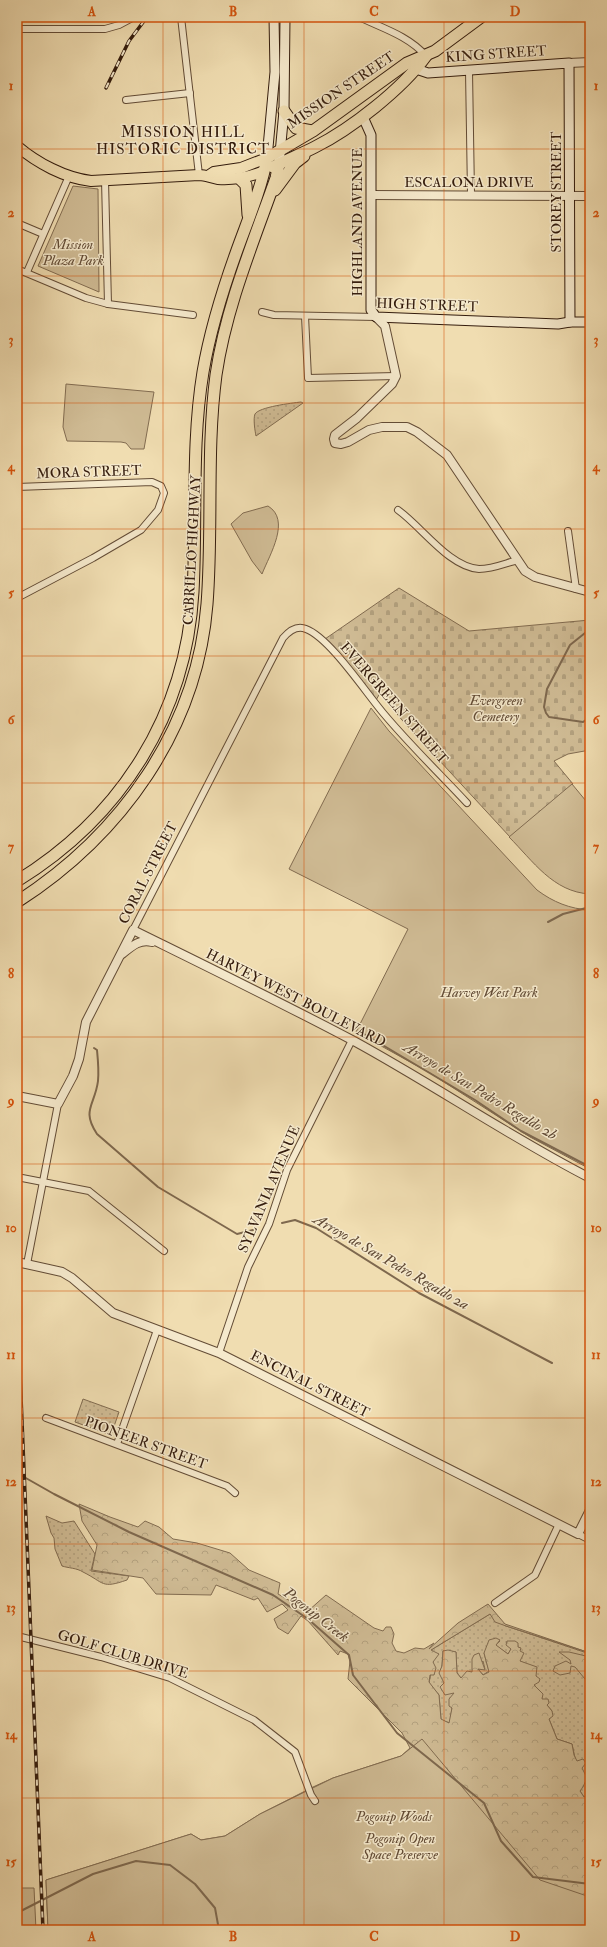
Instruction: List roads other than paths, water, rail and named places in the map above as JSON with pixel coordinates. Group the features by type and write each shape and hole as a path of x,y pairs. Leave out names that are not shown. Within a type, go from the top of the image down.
{"highway":[{"name":"MISSION STREET","path":"267,158 313,131 435,51 481,17"},
{"name":"MISSION STREET","path":"264,171 316,147 363,117 412,66"},
{"path":"284,111 296,128 313,131"},
{"path":"269,198 295,163 316,147"},
{"name":"CABRILLO HIGHWAY","path":"17,881 70,844 112,800 146,750 172,696 184,652 192,607 196,442 202,381 218,307 248,220 267,158"},
{"name":"CABRILLO HIGHWAY","path":"17,902 78,857 120,813 139,789 160,757 188,695 200,651 207,606 212,425 218,366 233,303 279,164"},
{"path":"239,178 246,185 248,220"}],"main road":[{"path":"267,158 275,72 274,17"},
{"path":"279,164 282,148 284,111 285,17"},
{"name":"KING STREET","path":"412,66 428,73 569,63"},
{"name":"STOREY STREET","path":"569,63 571,196 570,322"},
{"name":"HIGHLAND AVENUE","path":"363,117 371,135 371,310 376,317"},
{"name":"MISSION STREET","path":"17,146 36,160 69,176 85,180 204,175 241,168 267,158"},
{"name":"MISSION STREET","path":"204,175 216,179 239,178 264,171"},
{"name":"HIGH STREET","path":"376,317 558,324 570,322 590,322"}],"street":[{"path":"17,29 105,29 118,25 134,17"},
{"path":"181,17 190,93 204,175"},
{"path":"359,17 410,40 419,47 426,56"},
{"name":"KING STREET","path":"569,63 590,62"},
{"path":"469,71 471,194"},
{"path":"126,100 190,93"},
{"path":"26,272 69,176"},
{"path":"105,180 108,304"},
{"name":"ESCALONA DRIVE","path":"371,195 471,194 590,196"},
{"path":"17,223 44,234"},
{"path":"17,269 86,298 108,304 193,315"},
{"name":"HIGH STREET","path":"262,312 274,315 376,317"},
{"path":"305,316 308,378 396,376 392,384 357,418 335,435 335,443 341,444 348,442 369,430 382,426 407,427 417,432 447,454 525,571 536,577 590,592"},
{"name":"HIGHLAND AVENUE","path":"376,317 385,326 396,376"},
{"name":"MORA STREET","path":"17,488 152,482 161,486 164,493 162,503 141,530 95,557 17,598"},
{"path":"398,510 445,552 468,567 492,568 518,560"},
{"path":"568,530 576,589"},
{"name":"EVERGREEN STREET","path":"298,628 306,628 318,636 338,656 384,714 467,803"},
{"name":"CORAL STREET","path":"58,1104 73,1076 79,1059 86,1022 283,638 287,633 298,628"},
{"name":"HARVEY WEST BOULEVARD","path":"133,930 352,1040 446,1094 521,1140 590,1178"},
{"path":"120,956 138,942 145,940 159,943"},
{"name":"SYLVANIA AVENUE","path":"219,1353 248,1267 269,1224 287,1170 352,1040"},
{"path":"17,1096 58,1104 27,1264"},
{"path":"17,1177 89,1190 164,1251"},
{"name":"ENCINAL STREET","path":"17,1262 62,1272 72,1278 113,1313 219,1353 590,1540"},
{"path":"117,1444 157,1330"},
{"name":"PIONEER STREET","path":"46,1418 227,1486 235,1493"},
{"path":"578,1534 590,1510"},
{"path":"494,1603 536,1575 559,1524"},
{"name":"GOLF CLUB DRIVE","path":"17,1636 100,1657 170,1678 254,1720 295,1752 311,1795 315,1800"}],"waterway":[{"path":"590,629 570,645 547,689 544,707 549,717 583,722 590,717"},
{"path":"548,922 563,914 590,907"},
{"name":"Arroyo de San Pedro Regaldo 2b","path":"359,1031 475,1100 521,1131 590,1167"},
{"name":"Arroyo de San Pedro Regaldo 2a","path":"94,1048 97,1050 98,1077 89,1113 92,1126 97,1134 158,1187 237,1234 253,1230"},
{"name":"Arroyo de San Pedro Regaldo 2a","path":"282,1223 295,1220 316,1228 419,1293 552,1363"},
{"name":"Pogonip Creek","path":"17,1473 54,1494 129,1532 273,1595 308,1619 349,1655 353,1675 397,1733 484,1803 501,1841 533,1877 590,1884"},
{"path":"17,1913 93,1874 136,1861 170,1865 195,1884 215,1908 219,1930"}],"railway":[{"path":"106,88 129,41 147,17"},
{"path":"17,1300 43,1930"}],"district":[{"name":"MISSION HILL HISTORIC DISTRICT","path":"183,140"}],"park label":[{"name":"Mission Plaza Park","path":"73,252"},
{"name":"Evergreen Cemetery","path":"496,708"},
{"name":"Harvey West Park","path":"489,992"},
{"name":"Pogonip Woods","path":"394,1816"},
{"name":"Pogonip Open Space Preserve","path":"400,1846"}]}
